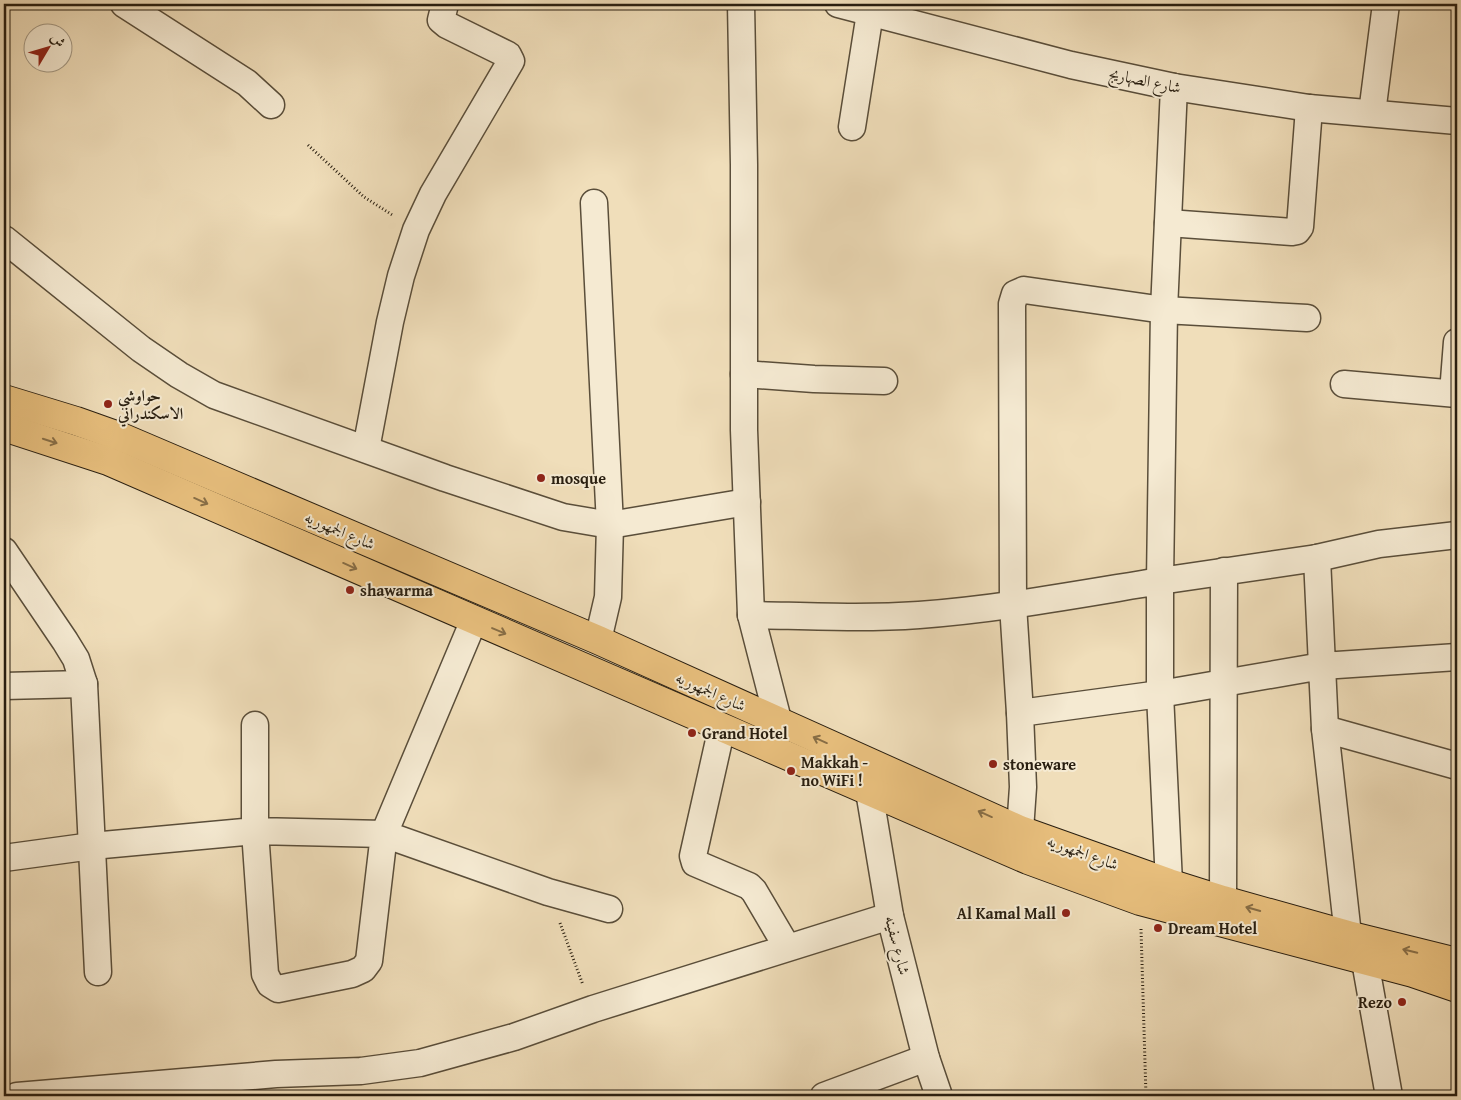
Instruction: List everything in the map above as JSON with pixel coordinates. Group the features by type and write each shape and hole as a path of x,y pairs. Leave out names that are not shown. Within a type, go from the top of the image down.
{"main road":[{"name":"شارع الجمهوريه","path":"4,399 121,437 598,640 1020,830 1168,883 1223,900 1348,935 1457,962"},
{"name":"شارع الجمهوريه","path":"4,427 108,460 1028,860 1140,901 1413,973 1457,988"}],"street":[{"path":"124,4 247,83 271,105"},
{"path":"366,449 390,322 401,276 416,230 433,194 511,61 508,55 447,25 441,20 444,4"},
{"path":"741,4 746,502 751,615 778,720"},
{"name":"شارع الصهاريج","path":"838,4 1071,65 1174,87 1309,108 1457,121"},
{"path":"1372,113 1386,4"},
{"path":"852,126 870,13"},
{"path":"1168,883 1160,694 1160,581 1164,310 1174,87"},
{"path":"1168,223 1297,231 1300,227 1309,108"},
{"path":"594,203 610,525 608,597 598,640"},
{"path":"4,239 141,349 179,375 214,395 445,478 563,518 610,525 746,502"},
{"path":"1020,830 1023,787 1013,605 1012,304 1015,294 1024,290 1164,310 1307,318"},
{"path":"1344,384 1455,394 1457,342"},
{"path":"744,374 884,381"},
{"path":"751,615 918,615 1013,605 1317,558 1378,544 1457,535"},
{"path":"1317,558 1325,729 1348,935"},
{"path":"8,564 65,641 76,659 84,684 98,972"},
{"path":"1223,900 1224,571"},
{"path":"255,725 255,831 265,974 270,984 278,989 352,974 363,969 369,961 384,834 474,620"},
{"path":"1020,713 1160,694 1322,666 1457,657"},
{"path":"4,686 84,684"},
{"path":"722,727 693,856 695,863 749,886 754,891 787,948"},
{"path":"1325,729 1457,766"},
{"name":"شارع سفينه","path":"869,791 890,916 926,1058 939,1096"},
{"path":"4,858 92,846 255,831 384,834 548,892 609,909"},
{"path":"17,1096 276,1074 361,1071 420,1063 514,1037 592,1009 890,916"},
{"path":"1365,961 1389,1096"},
{"path":"824,1096 926,1058"},
{"path":"4,1089 9,1096"}],"path":[{"path":"308,145 364,197 416,230"},
{"path":"548,892 592,1009"},
{"path":"1140,901 1146,1096"}],"place":[{"name":"حواوشي الاسكندراني","path":"108,404"},
{"name":"mosque","path":"541,478"},
{"name":"shawarma","path":"350,590"},
{"name":"Grand Hotel","path":"692,733"},
{"name":"stoneware","path":"993,764"},
{"name":"Makkah - no WiFi !","path":"791,771"},
{"name":"Al Kamal Mall","path":"1066,913"},
{"name":"Dream Hotel","path":"1158,928"},
{"name":"Rezo","path":"1402,1002"}]}
